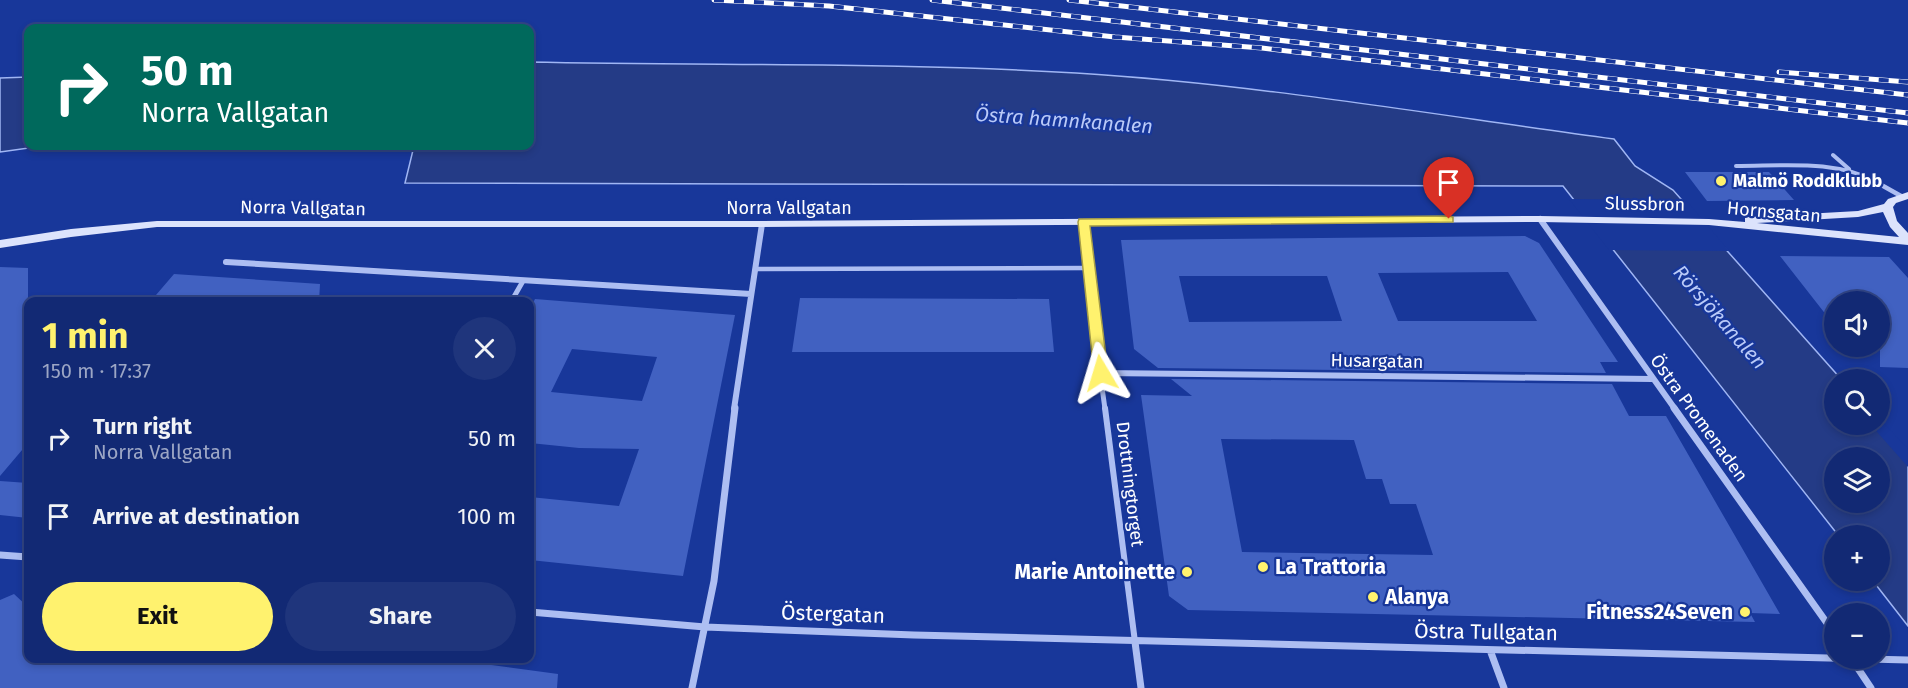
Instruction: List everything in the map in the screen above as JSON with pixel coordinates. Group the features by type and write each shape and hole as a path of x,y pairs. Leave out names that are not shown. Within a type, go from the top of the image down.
{"main road":[{"name":"Hornsgatan","path":"1905,195 1892,201 1888,207 1888,215 1908,240"},
{"name":"Hornsgatan","path":"1709,222 1858,214 1888,207"},
{"name":"Slussbron","path":"1580,219 1709,222"},
{"name":"Norra Vallgatan","path":"0,244 70,233 157,224 762,224 1580,219"},
{"name":"Hornsgatan","path":"1709,222 1908,240"}],"street":[{"name":"Östra Promenaden","path":"1540,219 1824,619"},
{"name":"Drottningtorget","path":"1084,222 1136,642"},
{"path":"692,688 714,582 739,371 762,224"},
{"path":"226,262 751,294"},
{"path":"514,297 523,281"},
{"name":"Husargatan","path":"1101,373 1652,379"},
{"path":"0,555 24,557"},
{"name":"Östergatan","path":"534,612 705,627 1136,642"},
{"path":"1136,642 1141,688"},
{"name":"Östra Tullgatan","path":"1136,642 1824,658"},
{"path":"1490,650 1504,688"},
{"name":"Östra Tullgatan","path":"1890,660 1908,660"},
{"path":"1858,669 1872,688"}],"lane":[{"path":"1833,155 1851,171"},
{"path":"1736,166 1826,166 1866,176 1905,195"},
{"path":"755,269 1089,268"}],"water":[{"path":"534,62 871,66 1076,73 1278,92 1614,139 1635,166 1673,190 1832,369 1824,369 1824,435 1890,435 1908,454 1908,626 1881,591 1890,591 1890,525 1830,525 1563,186 405,183 413,150 534,150"},
{"path":"24,77 24,149 0,152 0,78"}],"pier":[{"path":"1569,199 1686,200 1729,251 1609,250"},
{"path":"1890,430 1908,449 1908,467 1880,435 1890,435"}],"building":[{"path":"1685,172 1769,172 1794,200 1707,201"},
{"path":"1525,236 1539,243 1618,362 1600,362 1606,373 1158,368 1134,349 1121,240","holes":["1508,272 1537,321 1398,321 1378,273","1179,276 1327,276 1342,321 1189,322"]},
{"path":"1780,256 1889,257 1908,278 1908,368 1880,367 1880,357 1890,357 1890,291 1824,291 1824,312"},
{"path":"0,267 28,268 28,297 24,297 24,448 0,476"},
{"path":"174,274 320,284 319,297 154,297"},
{"path":"800,298 1049,299 1054,352 792,352"},
{"path":"535,299 735,315 683,576 534,560 534,497 619,506 639,449 579,448 534,443","holes":["572,349 657,357 642,401 551,392"]},
{"path":"1171,379 1612,384 1629,416 1666,416 1780,614 1750,613 1755,622 1188,610 1169,596 1141,395 1192,396","holes":["1221,439 1354,440 1366,479 1382,479 1390,504 1416,504 1433,555 1242,552"]},
{"path":"0,481 24,483 24,518 0,515"},
{"path":"14,594 24,603 24,663 477,663 558,674 557,688 0,688 0,600"}],"railway":[{"path":"714,0 829,6 1115,37 1262,48 1908,123"},
{"path":"932,0 1908,113"},
{"path":"1069,0 1908,95"},
{"path":"1779,72 1908,82"}],"place":[{"name":"Malmö Roddklubb","path":"1721,181"},
{"name":"La Trattoria","path":"1263,567"},
{"name":"Marie Antoinette","path":"1187,572"},
{"name":"Alanya","path":"1373,597"},
{"name":"Fitness24Seven","path":"1745,612"}],"route":[{"path":"1101,373 1084,222 1449,219"}],"water label":[{"name":"Östra hamnkanalen","path":"1064,120"},
{"name":"Rörsjökanalen","path":"1720,317"}]}
